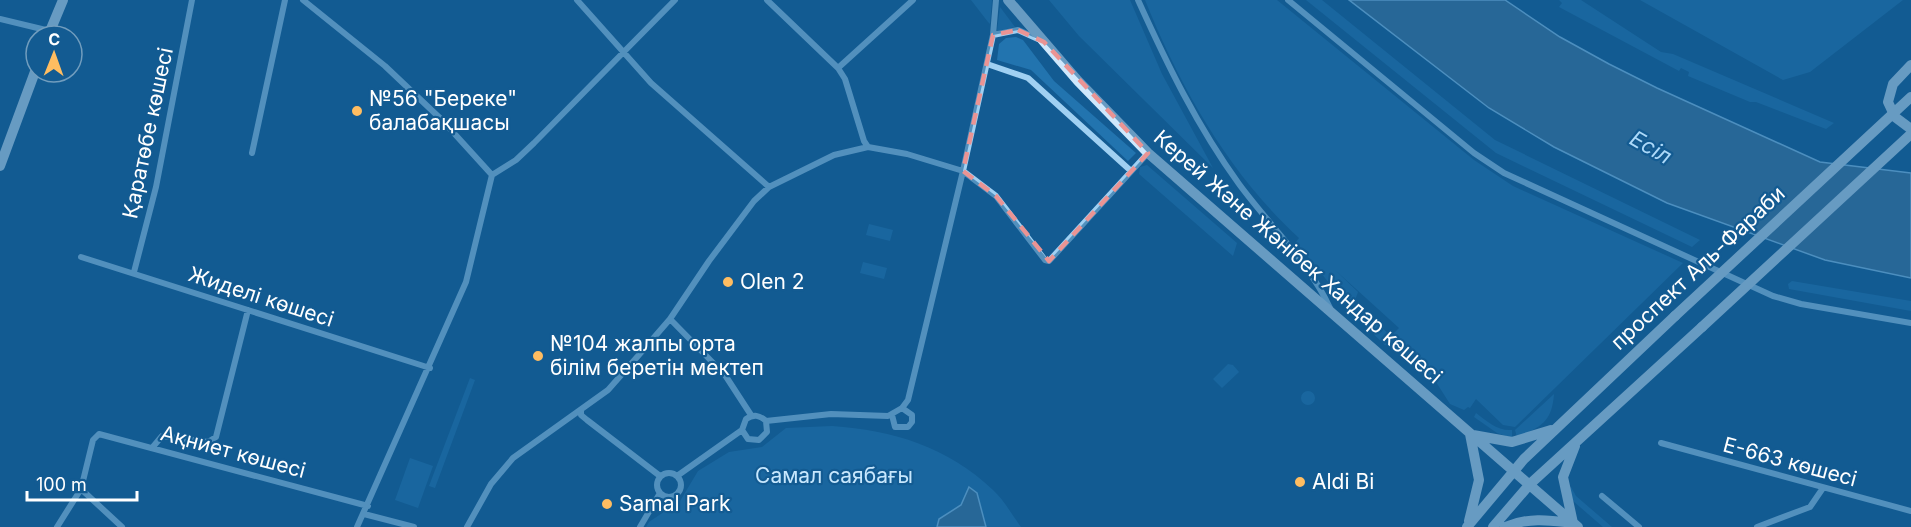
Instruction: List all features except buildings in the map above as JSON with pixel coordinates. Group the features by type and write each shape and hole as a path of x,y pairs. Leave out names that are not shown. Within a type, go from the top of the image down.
{"main road":[{"path":"53,24 63,0"},
{"name":"Керей Және Жәнібек Хандар көшесі","path":"1008,0 1078,81 1148,153 1576,525"},
{"path":"1911,65 1893,84 1888,102 1895,117 1911,129"},
{"path":"0,166 4,141 29,84"},
{"name":"проспект Аль-Фараби","path":"1467,526 1514,470 1557,428 1911,97"},
{"path":"1493,527 1530,484 1911,134"},
{"path":"1467,526 1479,480 1470,434 1512,442 1557,428"},
{"path":"1506,527 1522,520 1537,519 1576,525 1563,477 1578,441"}],"street":[{"name":"Қаратөбе көшесі","path":"134,273 156,187 192,0"},
{"path":"252,153 285,0"},
{"path":"303,0 385,66 442,120 492,175"},
{"path":"577,0 651,84 770,187"},
{"path":"357,527 430,368 466,282 492,175 516,160 534,143 675,0"},
{"path":"767,0 838,68 845,79 864,141 868,147"},
{"path":"838,68 913,0"},
{"path":"766,422 831,414 892,415 908,400 987,64 993,36 996,0"},
{"path":"1138,0 1171,75 1213,145 1238,183 1320,287 1333,314"},
{"path":"1288,0 1474,153 1504,173 1773,296 1802,304 1911,323"},
{"path":"0,19 24,26"},
{"path":"993,36 1018,30 1044,42"},
{"path":"987,64 1028,78 1131,171"},
{"path":"467,527 491,484 513,458 608,390 670,319 708,261 754,201 770,187 834,155 868,147 907,154 963,171 996,196 1045,260 1049,261 1148,153"},
{"name":"Жиделі көшесі","path":"81,256 430,368"},
{"path":"152,448 162,436 208,442 216,437 248,310"},
{"path":"670,319 725,375 751,416"},
{"path":"892,415 895,427 902,429 908,427 912,422 912,415 902,408"},
{"path":"581,411 581,415 587,420 660,476"},
{"path":"677,476 742,430 746,418 759,416 766,422 767,432 759,440 748,439 742,430"},
{"name":"Ақниет көшесі","path":"81,489 93,440 99,434 105,434 368,506"},
{"name":"Е-663 көшесі","path":"1661,443 1911,511"},
{"path":"666,473 677,476 681,486 675,495 664,496 660,493 657,483 660,476 666,473"},
{"path":"1757,527 1810,507 1823,488"},
{"path":"57,527 81,489 122,527"},
{"path":"640,527 660,493"},
{"path":"1602,496 1639,527"},
{"path":"364,513 414,527"}],"highlighted area":[{"path":"1018,30 1044,42 1148,153 1049,261 996,196 963,171 993,35"}],"green space":[{"path":"971,0 992,0 990,24 988,22"},
{"path":"1049,0 1130,0 1162,74 1213,168 1079,36"},
{"path":"1145,0 1277,0 1474,160 1513,186 1683,263 1515,427 1503,425 1476,399 1470,408 1464,410 1450,404 1436,382 1405,355 1385,345 1365,326 1371,318 1391,336 1399,328 1334,269 1358,292 1354,303 1359,309 1354,314 1296,242 1299,238 1250,186 1209,128 1191,97"},
{"path":"1306,0 1322,0 1495,140 1700,240 1692,247 1496,153"},
{"path":"1559,0 1581,0 1661,52 1673,54 1834,123 1826,129 1756,102 1750,102 1688,76 1689,72 1681,68 1679,71 1559,7 1562,3"},
{"path":"1640,0 1903,0 1810,72 1783,80"},
{"path":"1000,7 1015,27 997,31"},
{"path":"1016,37 1023,40 1054,81 1136,153 1128,161 1031,70 997,60 999,44 1006,38"},
{"path":"1147,165 1237,243 1233,256 1139,174 1140,167"},
{"path":"869,224 893,230 890,241 866,235"},
{"path":"863,262 887,268 884,279 860,273"},
{"path":"1792,281 1911,301 1911,311 1789,289 1788,284"},
{"path":"1228,364 1233,365 1239,372 1222,388 1213,379"},
{"path":"470,378 475,380 435,488 429,486"},
{"path":"1305,391 1311,391 1315,398 1311,405 1305,405 1301,401 1301,395"},
{"path":"1554,394 1551,411 1544,422 1517,437 1515,430"},
{"path":"1476,413 1497,427 1512,430 1512,438 1497,433 1474,417"},
{"name":"Самал саябағы","path":"832,426 855,428 898,437 918,443 957,462 993,490 1021,527 646,527 649,522 680,501 698,471 729,452 762,447 786,428"},
{"path":"410,458 433,466 418,508 395,500"},
{"path":"1571,487 1576,496 1612,527 1603,527 1573,501 1566,488"}],"water":[{"name":"Есіл","path":"1349,0 1505,0 1560,37 1609,64 1820,162 1911,173 1911,278 1825,260 1667,203 1554,147 1489,108"},
{"path":"969,487 977,493 986,527 937,527 939,519 961,505"}],"place":[{"name":"№56 \"Береке\" балабақшасы","path":"357,111"},
{"name":"Olen 2","path":"728,282"},
{"name":"№104 жалпы орта білім беретін мектеп","path":"538,356"},
{"name":"Aldi Bi","path":"1300,482"},
{"name":"Samal Park","path":"607,504"}]}
